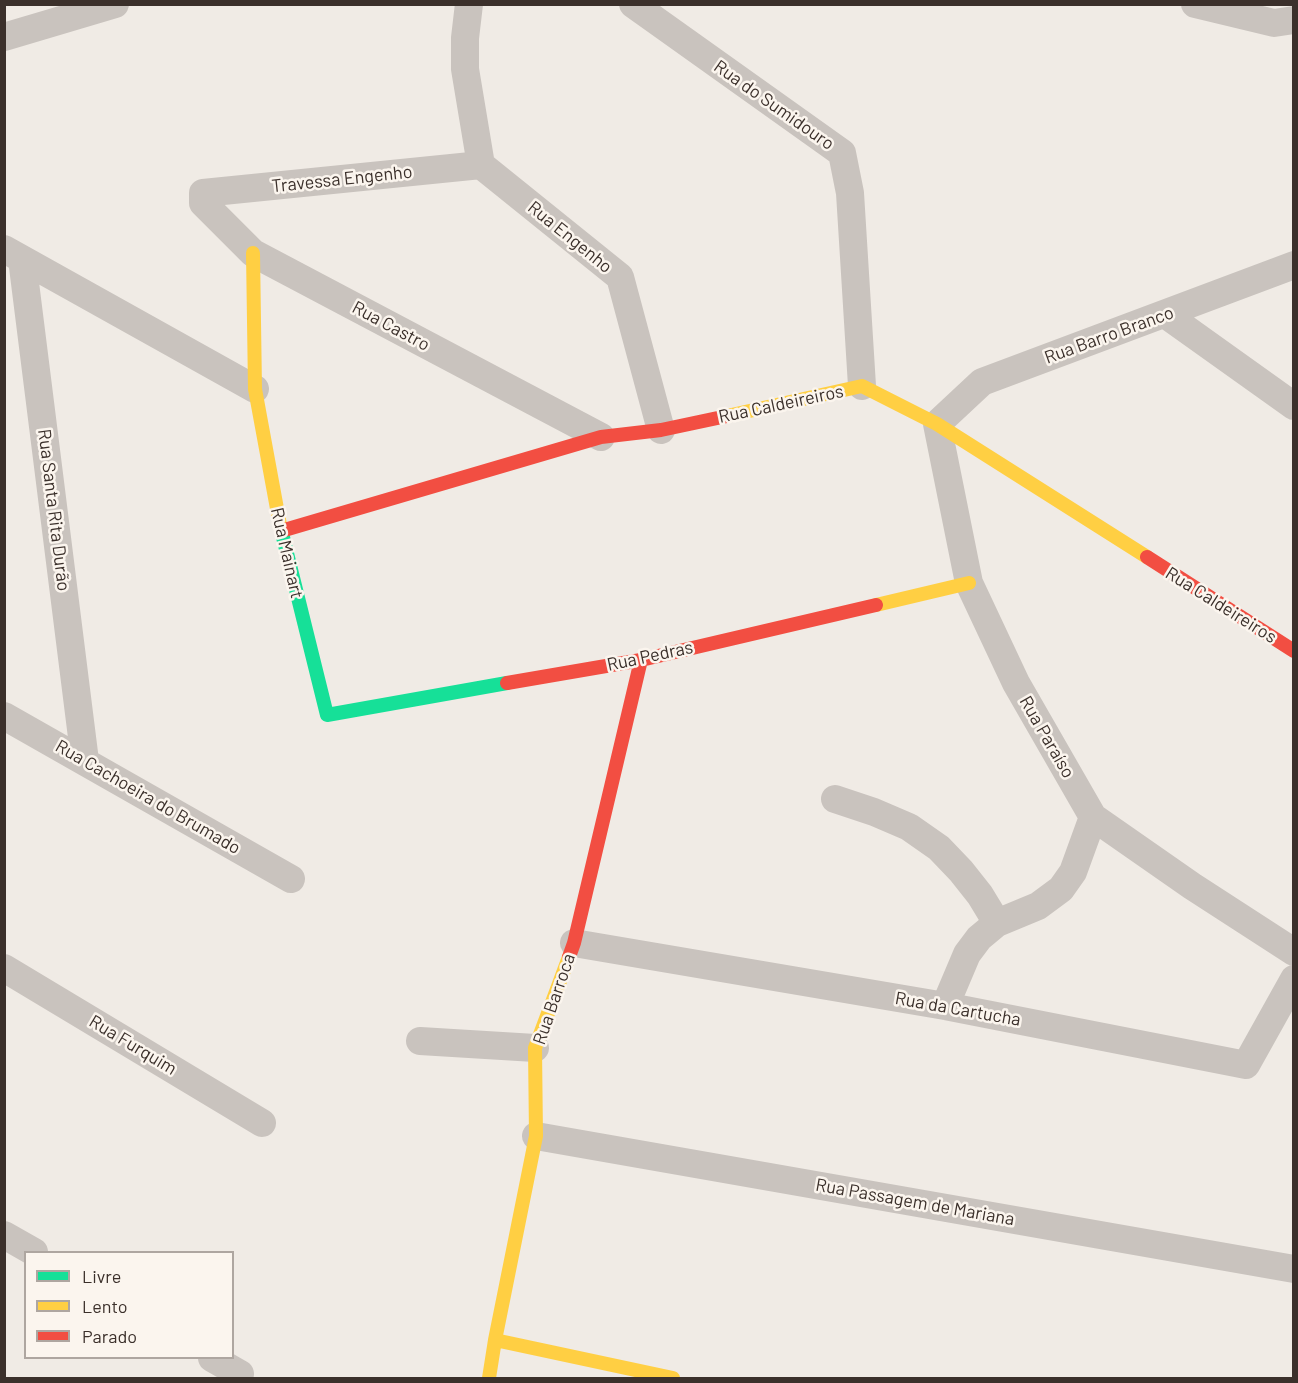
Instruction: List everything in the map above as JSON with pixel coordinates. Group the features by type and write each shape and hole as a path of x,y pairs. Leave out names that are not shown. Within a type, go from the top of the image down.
{"street":[{"path":"4,38 115,4"},
{"path":"469,4 465,38 465,69 481,165"},
{"name":"Rua do Sumidouro","path":"633,4 842,153 850,193 862,386"},
{"path":"1195,4 1280,16"},
{"name":"Travessa Engenho","path":"203,193 481,165"},
{"name":"Rua Engenho","path":"481,165 620,277 661,430"},
{"name":"Rua Castro","path":"203,193 203,203 253,253 601,437"},
{"name":"Rua Mainart","path":"253,253 255,389 280,531 327,716"},
{"path":"14,254 255,389"},
{"name":"Rua Santa Rita Durão","path":"14,254 85,761"},
{"name":"Rua Barro Branco","path":"937,424 982,382 1293,265"},
{"path":"1165,314 1293,406"},
{"name":"Rua Caldeireiros","path":"280,531 601,437 661,430 862,386 937,424 1293,651"},
{"name":"Rua Paraíso","path":"937,424 969,583 1016,683 1093,817 1192,886 1293,952"},
{"name":"Rua Pedras","path":"327,716 641,660 969,583"},
{"name":"Rua Barroca","path":"489,1378 536,1136 535,1048 574,942 641,660"},
{"name":"Rua Cachoeira do Brumado","path":"4,716 291,879"},
{"path":"835,799 909,827 939,848 962,871 997,923"},
{"path":"945,1006 967,954 979,938 997,923 1038,906 1061,889 1074,872 1093,817"},
{"name":"Rua da Cartucha","path":"574,942 945,1006 1246,1065 1293,980"},
{"name":"Rua Furquim","path":"4,968 262,1123"},
{"path":"420,1041 535,1048"},
{"name":"Rua Passagem de Mariana","path":"536,1136 1293,1269"},
{"path":"4,1235 32,1251"},
{"path":"495,1340 673,1378"},
{"path":"214,1359 240,1374"}],"traffic: fast":[{"path":"280,525 327,715 507,683"}],"traffic: slow":[{"path":"253,253 255,389 280,525"},
{"path":"727,416 862,386 937,424 1147,557"},
{"path":"876,605 969,583"},
{"path":"489,1378 536,1136 535,1048 569,957"},
{"path":"495,1340 673,1378"}],"traffic: jam":[{"path":"281,531 601,437 661,430 727,416"},
{"path":"1147,557 1294,651"},
{"path":"507,683 641,660 876,605"},
{"path":"569,957 641,660"}]}
